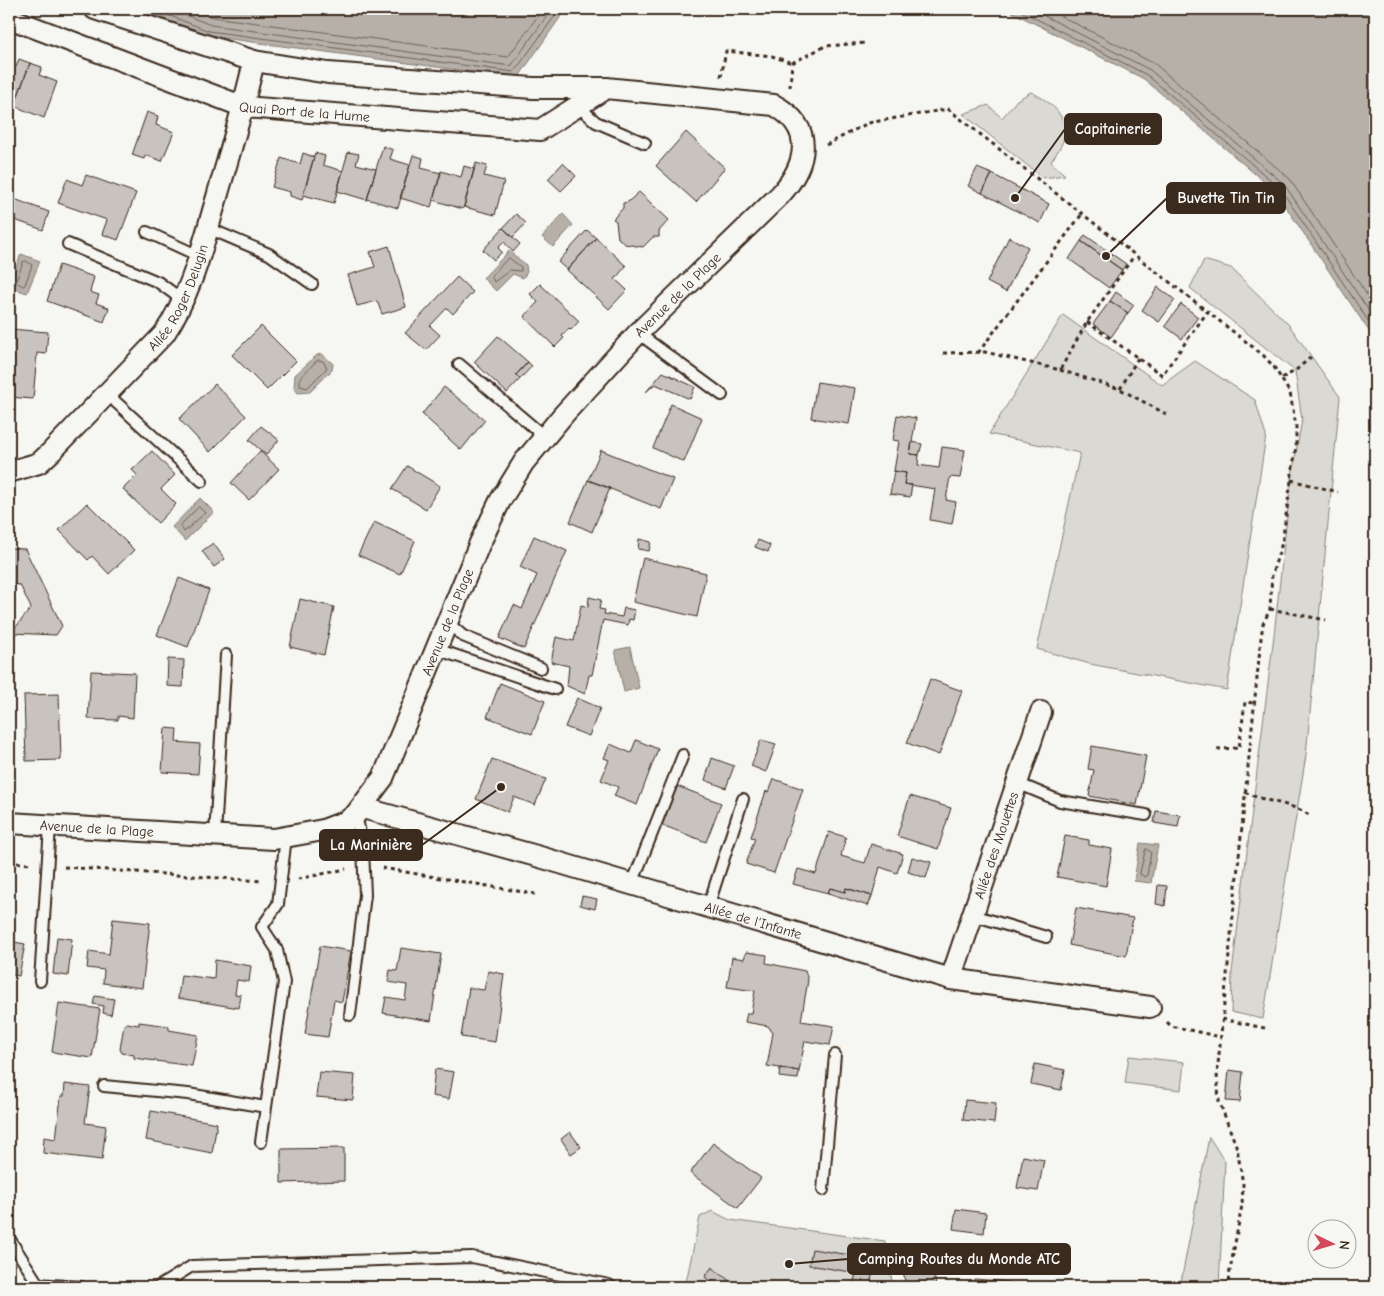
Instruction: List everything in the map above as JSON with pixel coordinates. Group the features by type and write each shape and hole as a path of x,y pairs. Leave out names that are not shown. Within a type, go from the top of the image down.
{"street":[{"path":"95,9 254,61 328,74 533,88 606,88 759,101 774,105 787,112 796,122 802,136 802,161"},
{"name":"Quai Port de la Hume","path":"9,18 244,107 540,130 606,88"},
{"name":"Allée Roger Delugin","path":"9,472 39,463 65,439 164,334 179,312 208,228 244,107 254,61"},
{"name":"Avenue de la Plage","path":"9,824 253,838 286,838 323,830 347,821 359,811 383,778 447,622 500,500 524,462 638,333 793,180 802,161"},
{"name":"Allée des Mouettes","path":"951,979 1041,712"},
{"name":"Allée de l'Infante","path":"359,811 632,884 951,979 1150,1007"}],"lane":[{"path":"578,106 596,122 645,143"},
{"path":"208,228 269,254 312,284"},
{"path":"147,232 199,256"},
{"path":"68,244 158,282 184,300"},
{"path":"638,333 722,395"},
{"path":"459,364 545,437"},
{"path":"107,394 202,481"},
{"path":"447,622 463,636 541,668"},
{"path":"436,649 555,689"},
{"path":"215,835 226,655"},
{"path":"632,884 683,756"},
{"path":"1017,783 1060,801 1146,815"},
{"path":"708,907 743,799"},
{"path":"350,1015 365,895 359,811"},
{"path":"40,981 50,826"},
{"path":"261,1142 284,982 277,950 262,927 278,904 286,838"},
{"path":"973,915 1046,937"},
{"path":"822,1190 835,1055"},
{"path":"104,1086 188,1094 266,1106"},
{"path":"9,1238 38,1284 81,1287"},
{"path":"158,1287 192,1266 472,1257 609,1285 611,1287"}],"path":[{"path":"712,79 721,80 726,51 772,56 792,63 825,46 866,44"},
{"path":"787,112 792,63"},
{"path":"802,161 825,148 827,144 868,123 948,109 1134,256 1208,310 1263,355 1282,378 1290,394 1296,426 1291,480 1282,542 1272,574 1270,609 1263,624 1217,1074 1219,1101 1237,1148 1243,1184 1241,1213 1227,1287"},
{"path":"978,353 1082,214"},
{"path":"1060,370 1087,322 1134,256"},
{"path":"1087,322 1162,375 1208,310"},
{"path":"943,353 985,352 1060,370 1120,389 1166,414"},
{"path":"1282,378 1295,371 1311,357"},
{"path":"1120,389 1138,358"},
{"path":"1291,480 1338,492"},
{"path":"1270,609 1326,620"},
{"path":"1217,749 1239,748 1244,702 1254,703"},
{"path":"1245,792 1298,807 1309,815"},
{"path":"1150,1007 1171,1026 1221,1037"},
{"path":"1222,1019 1269,1028"}],"shaded area":[{"path":"1031,92 1056,109 1063,122 1064,129 1061,147 1051,162 1065,175 1043,178 963,114 988,105 1002,118 1017,100"},
{"path":"1204,260 1231,268 1289,325 1340,397 1306,755 1263,1019 1231,1012 1232,972 1274,635 1291,480 1302,420 1295,371 1190,288"},
{"path":"1063,315 1162,385 1195,361 1255,400 1266,436 1227,690 1090,664 1037,649 1080,453 989,434"},
{"path":"1129,1056 1184,1062 1181,1090 1125,1083"},
{"path":"1209,1137 1225,1162 1219,1287 1180,1287"},
{"path":"712,1211 730,1220 885,1241 893,1287 685,1287 700,1217"}],"water":[{"path":"139,9 566,9 518,78 208,36"},
{"path":"1006,9 1375,9 1375,340 1276,192 1144,79"},
{"path":"563,214 573,225 553,247 542,237"},
{"path":"509,251 526,265 527,272 523,278 513,274 496,291 483,278"},
{"path":"21,254 40,261 27,293 9,287"},
{"path":"322,354 333,364 332,370 310,392 298,393 294,388 295,375 317,355"},
{"path":"200,498 214,512 185,541 172,527"},
{"path":"630,647 639,688 624,692 615,650"},
{"path":"1140,843 1158,845 1151,883 1134,881"}],"building":[{"path":"19,59 30,63 11,115 9,114 9,64 16,67"},
{"path":"30,63 42,67 39,75 57,82 44,118 14,106"},
{"path":"147,112 158,116 156,125 174,132 162,161 145,155 144,159 132,155"},
{"path":"686,132 725,168 696,202 656,166"},
{"path":"383,146 393,150 390,159 410,165 398,208 367,199"},
{"path":"348,152 359,154 356,164 376,169 367,200 337,191"},
{"path":"303,153 314,157 302,200 290,196 290,192 272,187 281,158 300,164"},
{"path":"315,153 325,156 323,165 343,171 334,203 303,195"},
{"path":"413,155 423,158 421,168 441,173 431,207 400,198"},
{"path":"476,163 487,166 484,176 504,181 495,215 464,207"},
{"path":"563,163 576,176 561,191 548,179"},
{"path":"464,166 474,169 463,209 433,200 441,171 461,177"},
{"path":"977,168 992,174 982,193 968,186"},
{"path":"992,174 1049,204 1040,223 982,193"},
{"path":"86,175 136,193 118,240 102,234 107,220 58,203 67,179 82,185"},
{"path":"639,192 669,220 659,231 659,237 653,237 643,247 625,244 618,238 616,221 613,219 623,208 623,203 628,202"},
{"path":"9,197 49,212 43,230 9,218"},
{"path":"516,214 526,223 513,237 503,228"},
{"path":"503,228 520,244 513,252 504,242 498,248 502,252 494,260 483,250"},
{"path":"587,230 596,238 567,270 558,262"},
{"path":"1085,235 1126,264 1122,270 1081,241"},
{"path":"1009,237 1028,247 1006,292 987,282"},
{"path":"596,238 626,266 615,279 627,290 609,309 567,270"},
{"path":"1081,241 1122,270 1109,288 1069,259"},
{"path":"389,246 406,307 382,314 377,301 357,306 348,275 375,267 370,252"},
{"path":"59,265 94,277 90,292 99,295 96,303 109,308 104,322 47,301"},
{"path":"457,277 473,292 453,314 447,308 430,326 440,335 426,350 405,333"},
{"path":"540,284 579,321 571,330 569,328 562,336 564,338 555,347 524,317 538,302 530,294"},
{"path":"1158,287 1175,300 1159,322 1142,310"},
{"path":"1116,292 1134,305 1128,313 1110,301"},
{"path":"1110,301 1128,313 1111,337 1093,324"},
{"path":"1181,304 1198,317 1182,339 1165,326"},
{"path":"261,326 296,361 267,390 232,355"},
{"path":"9,329 48,332 46,354 37,353 33,399 9,397"},
{"path":"498,336 528,362 516,375 520,379 507,393 474,362"},
{"path":"528,362 532,366 520,379 516,375"},
{"path":"663,372 695,387 690,399 655,384 646,392"},
{"path":"817,382 855,388 849,424 811,418"},
{"path":"215,384 246,416 210,452 179,419"},
{"path":"444,387 485,420 461,450 422,414"},
{"path":"671,404 702,418 684,462 653,448"},
{"path":"897,415 916,418 910,454 919,455 918,465 939,468 942,447 965,450 960,478 950,477 946,500 956,502 952,524 930,520 935,489 904,484 906,473 894,471 899,441 893,440"},
{"path":"261,426 279,440 266,455 249,440"},
{"path":"912,442 922,444 919,455 910,454"},
{"path":"601,450 673,479 661,509 588,480"},
{"path":"152,451 175,475 161,489 176,504 158,523 123,489 137,475 132,470"},
{"path":"260,451 279,469 249,500 231,483"},
{"path":"407,466 440,486 426,509 392,489"},
{"path":"894,471 906,473 904,484 912,485 910,497 890,494"},
{"path":"588,480 610,488 592,532 570,522"},
{"path":"87,503 134,550 109,574 92,556 88,560 59,530"},
{"path":"374,522 415,541 400,574 358,555"},
{"path":"534,536 567,551 524,649 499,638 514,605 522,609 537,575 520,567"},
{"path":"639,539 651,542 649,551 638,549"},
{"path":"758,540 770,545 768,552 755,547"},
{"path":"213,543 225,559 214,567 202,551"},
{"path":"9,548 25,549 62,626 56,635 11,633 31,608 20,585 9,584"},
{"path":"643,558 706,573 697,617 633,602"},
{"path":"179,578 209,590 188,647 157,635"},
{"path":"589,597 601,600 599,609 605,610 604,614 622,617 624,608 635,610 633,620 629,619 628,625 603,620 592,675 589,675 585,694 567,686 569,666 551,662 556,637 574,641 581,605 588,607"},
{"path":"300,599 334,607 324,655 290,647"},
{"path":"168,659 184,660 183,687 167,686"},
{"path":"91,671 135,673 133,718 118,716 118,720 88,719"},
{"path":"930,679 962,691 939,755 907,743"},
{"path":"500,683 545,701 532,734 487,717"},
{"path":"59,694 61,760 26,761 24,695"},
{"path":"577,698 600,708 589,736 565,727"},
{"path":"165,728 177,729 176,742 200,744 198,774 162,772"},
{"path":"636,740 658,749 637,805 614,796 618,787 601,780 609,760 604,758 610,744 631,753"},
{"path":"761,740 776,744 766,772 751,766"},
{"path":"1092,746 1146,756 1137,805 1089,796 1094,770 1088,769"},
{"path":"712,758 734,766 726,788 705,780"},
{"path":"492,759 546,779 535,805 514,797 508,812 476,799"},
{"path":"774,779 803,789 774,873 746,864 755,838 751,837 766,791 769,792"},
{"path":"677,786 721,803 706,842 662,825"},
{"path":"910,796 951,808 938,849 897,836"},
{"path":"1156,811 1180,815 1178,827 1154,823"},
{"path":"829,832 846,837 841,856 865,863 871,844 903,854 897,873 880,867 872,896 846,888 845,892 830,888 828,893 793,884 798,869 816,874"},
{"path":"1065,836 1089,840 1089,845 1112,849 1106,886 1057,877"},
{"path":"912,857 931,862 926,878 908,872"},
{"path":"1158,885 1167,886 1165,906 1156,904"},
{"path":"830,888 845,892 846,888 872,896 868,906 828,893"},
{"path":"582,896 597,899 595,909 580,905"},
{"path":"1076,908 1133,918 1126,956 1069,945"},
{"path":"113,919 150,923 142,988 103,983 104,970 87,968 89,951 109,954"},
{"path":"57,937 72,939 68,976 53,974"},
{"path":"9,941 25,944 19,976 9,974"},
{"path":"320,946 351,951 342,1002 334,1000 328,1037 305,1034"},
{"path":"401,948 441,954 431,1021 383,1013 386,997 405,1000 407,985 388,982 390,970 397,971"},
{"path":"746,952 767,955 766,963 805,971 808,980 801,1021 834,1026 830,1045 805,1041 799,1071 767,1066 773,1033 768,1026 745,1022 747,1013 751,1013 755,991 727,987 732,957 744,959"},
{"path":"215,960 251,966 249,982 237,980 235,994 241,995 239,1008 178,998 181,975 214,979"},
{"path":"488,971 504,974 495,1042 461,1037 469,988 484,990"},
{"path":"95,996 114,999 111,1015 103,1013 104,1006 93,1004"},
{"path":"59,1003 100,1009 92,1058 52,1052"},
{"path":"139,1022 169,1026 169,1030 198,1035 192,1066 134,1058 134,1055 122,1053 120,1049 124,1025 127,1023 139,1025"},
{"path":"1035,1064 1065,1070 1061,1090 1031,1084"},
{"path":"780,1068 799,1071 798,1079 779,1077"},
{"path":"435,1069 454,1072 449,1099 432,1096"},
{"path":"1229,1070 1243,1072 1240,1102 1226,1101"},
{"path":"319,1072 355,1075 353,1100 316,1097"},
{"path":"65,1084 90,1087 85,1123 106,1126 102,1160 43,1153 44,1137 56,1139 61,1096 64,1096"},
{"path":"965,1100 996,1103 994,1123 963,1120"},
{"path":"151,1111 217,1123 212,1153 146,1140"},
{"path":"570,1132 581,1147 571,1154 561,1139"},
{"path":"713,1143 761,1178 738,1208 690,1173"},
{"path":"344,1148 344,1181 281,1183 281,1149"},
{"path":"1023,1156 1044,1160 1038,1191 1017,1188"},
{"path":"956,1209 986,1213 984,1233 953,1229"},
{"path":"812,1249 875,1259 870,1287 853,1287 856,1273 809,1265"},
{"path":"932,1260 936,1287 906,1287 902,1264"},
{"path":"712,1267 731,1282 727,1287 718,1287 705,1277"},
{"path":"974,1279 1009,1282 1009,1287 973,1287"},
{"path":"1028,1284 1057,1287 1028,1287"}],"place":[{"name":"Capitainerie","path":"1015,198"},
{"name":"Buvette Tin Tin","path":"1106,256"},
{"name":"La Marinière","path":"501,787"},
{"name":"Camping Routes du Monde ATC","path":"789,1264"}]}
